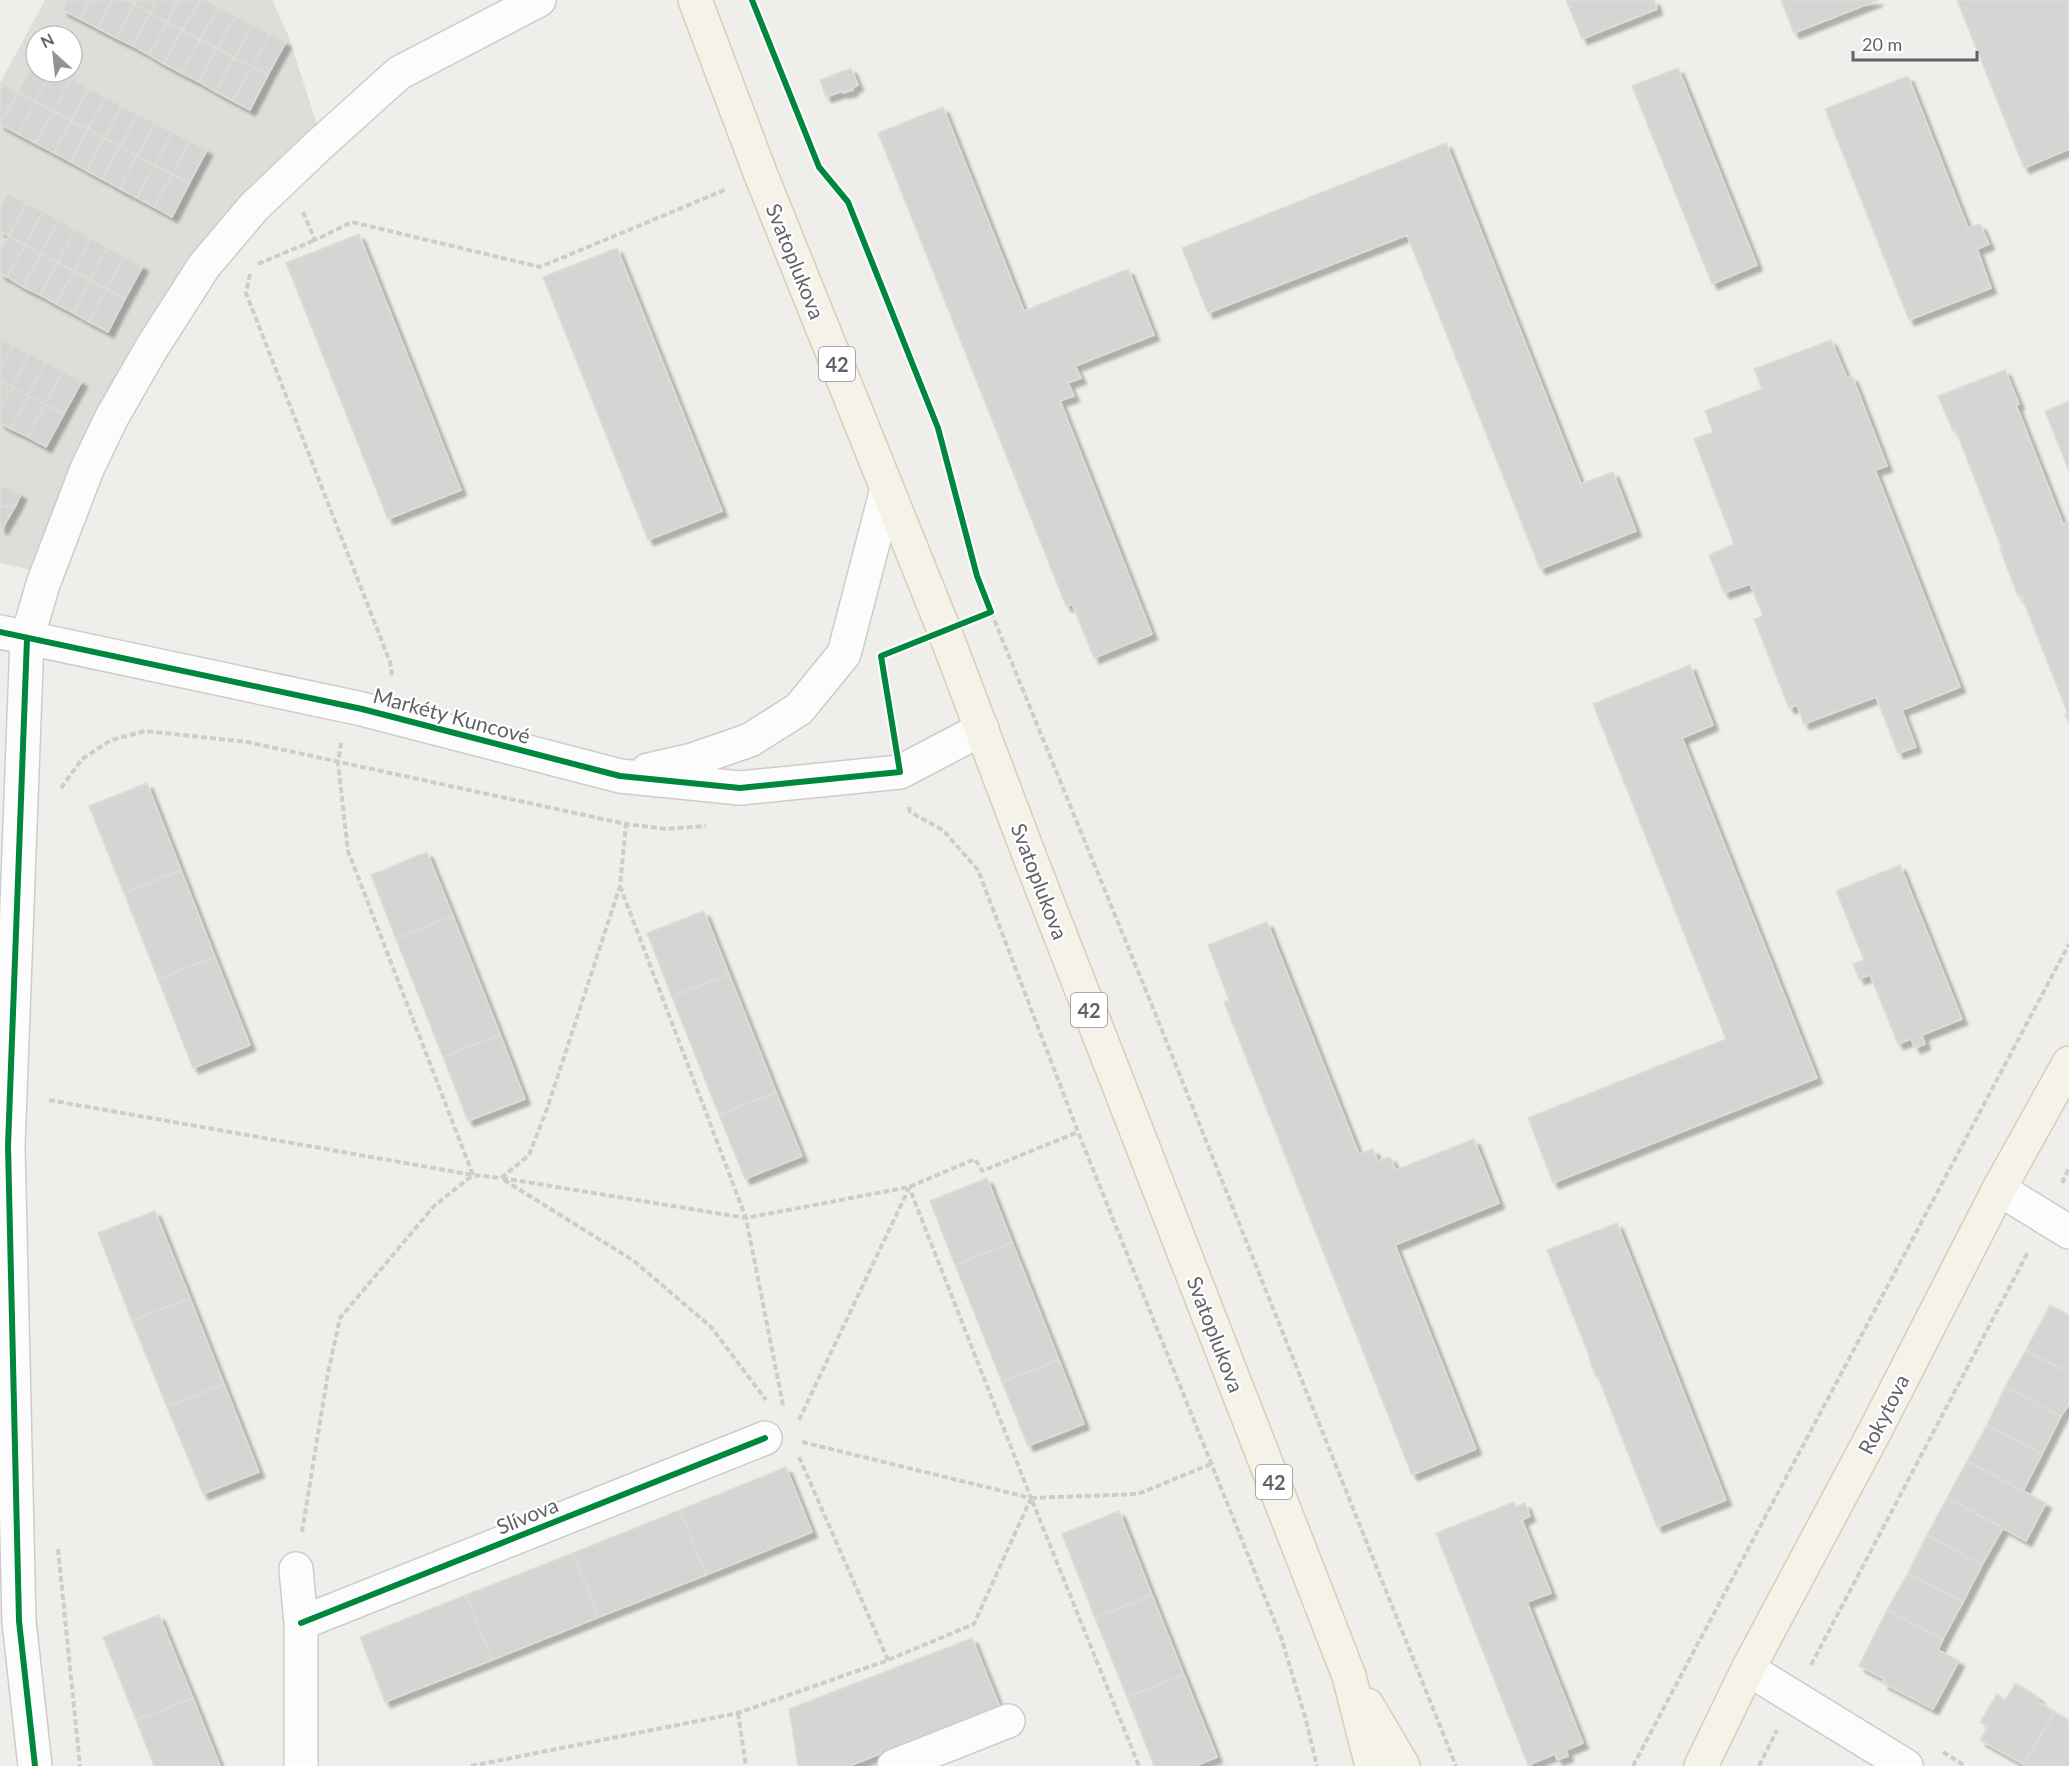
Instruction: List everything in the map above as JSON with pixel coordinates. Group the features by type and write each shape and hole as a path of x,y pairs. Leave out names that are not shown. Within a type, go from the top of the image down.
{"main road":[{"name":"Svatoplukova","path":"695,0 761,175 982,729 1349,1676 1372,1766"},
{"name":"Rokytova","path":"1701,1766 1748,1669 1876,1429 1999,1189 2069,1063"},
{"path":"1349,1676 1403,1766"}],"street":[{"path":"35,1766 19,1621 8,1146 14,636 43,584 87,469 112,417 151,349 204,266 254,207 399,74 539,0"},
{"name":"Markéty Kuncové","path":"620,776 692,760 750,740 800,709 844,654 887,489"},
{"name":"Markéty Kuncové","path":"14,636 362,709 620,776 740,788 900,772 982,729"},
{"path":"1999,1189 2066,1231"},
{"name":"Slívova","path":"301,1623 780,1433"},
{"path":"296,1569 301,1623 301,1766"},
{"path":"1748,1669 1906,1766"},
{"path":"894,1766 1008,1721"}],"path":[{"path":"287,175 315,240"},
{"path":"472,1175 348,850 338,763 343,730 393,681 390,662 246,293 252,267 351,222 540,267 761,175"},
{"path":"991,612 1153,1008 1456,1766"},
{"path":"881,656 900,772 910,812"},
{"path":"58,798 61,787 82,759 111,740 145,731 247,742 626,824 666,829 711,825"},
{"path":"899,812 910,812 944,830 978,870 1078,1132 1281,1638 1306,1720 1317,1766"},
{"path":"501,1178 530,1155 551,1098 620,886 626,824"},
{"path":"620,886 747,1218 783,1406"},
{"path":"1633,1766 2069,944"},
{"path":"10,1093 472,1175 747,1218 909,1187 975,1158 982,1172 1078,1132"},
{"path":"296,1569 328,1373 340,1318 434,1206 472,1175"},
{"path":"501,1178 634,1261 711,1327 767,1401"},
{"path":"780,1433 909,1187"},
{"path":"909,1187 1138,1766"},
{"path":"1759,1766 2023,1260 2028,1252 2039,1249 2051,1252 2066,1231"},
{"path":"802,1442 1031,1498 1138,1494 1211,1464"},
{"path":"795,1449 888,1660"},
{"path":"471,1766 738,1713 888,1660 974,1624 1031,1498"},
{"path":"58,1543 80,1766"},
{"path":"738,1713 747,1766"}],"shaded area":[{"path":"45,0 272,0 288,35 318,127 245,200 40,572 0,563 0,83 24,39 24,84 84,84 84,24 32,24"}],"building":[{"path":"68,0 90,0 80,19 62,10"},
{"path":"90,0 112,0 97,28 80,19"},
{"path":"112,0 126,0 134,4 116,38 97,28"},
{"path":"136,0 157,0 150,13 134,4"},
{"path":"157,0 178,0 167,22 150,13"},
{"path":"178,0 200,0 182,30 167,22"},
{"path":"200,0 207,0 219,7 200,39 182,30"},
{"path":"1566,0 1654,0 1657,9 1582,39"},
{"path":"1781,0 1878,0 1794,33"},
{"path":"1957,0 2068,0 2069,149 2024,168"},
{"path":"134,4 150,13 133,46 116,38"},
{"path":"219,7 236,16 217,48 200,39"},
{"path":"150,13 167,22 149,55 133,46"},
{"path":"236,16 253,25 234,58 217,48"},
{"path":"167,22 182,30 164,64 149,55"},
{"path":"253,25 270,34 252,67 234,58"},
{"path":"182,30 200,39 181,73 164,64"},
{"path":"270,34 286,42 268,75 252,67"},
{"path":"200,39 217,48 199,82 181,73"},
{"path":"217,48 234,58 216,92 199,82"},
{"path":"234,58 252,67 233,101 216,92"},
{"path":"252,67 268,75 250,110 233,101"},
{"path":"851,68 858,85 852,88 853,90 826,97 820,80"},
{"path":"1678,68 1757,265 1712,284 1632,86"},
{"path":"1908,76 1968,228 1980,224 1989,244 1977,249 1991,288 1909,320 1825,109"},
{"path":"24,80 24,84 44,84 35,101 18,92"},
{"path":"4,84 18,92 0,124 0,91"},
{"path":"44,84 68,84 53,111 35,101"},
{"path":"68,84 82,84 89,88 71,121 53,111"},
{"path":"89,88 106,97 88,129 71,121"},
{"path":"18,92 35,101 18,134 0,124"},
{"path":"106,97 122,106 104,138 88,129"},
{"path":"35,101 53,111 35,143 18,134"},
{"path":"122,106 138,114 120,146 104,138"},
{"path":"943,107 1024,311 1128,269 1154,335 1075,366 1081,378 1068,383 1074,396 1060,401 1152,634 1094,658 1072,604 1066,606 878,133"},
{"path":"53,111 71,121 54,153 35,143"},
{"path":"138,114 155,123 137,156 120,146"},
{"path":"71,121 88,129 71,162 54,153"},
{"path":"155,123 172,132 155,165 137,156"},
{"path":"88,129 104,138 87,171 71,162"},
{"path":"172,132 190,141 172,174 155,165"},
{"path":"104,138 120,146 102,179 87,171"},
{"path":"190,141 207,150 189,184 172,174"},
{"path":"1446,143 1581,484 1613,472 1636,531 1540,569 1407,235 1208,313 1182,248"},
{"path":"120,146 137,156 120,189 102,179"},
{"path":"137,156 155,165 137,198 120,189"},
{"path":"155,165 172,174 154,207 137,198"},
{"path":"172,174 189,184 172,217 154,207"},
{"path":"8,193 26,203 9,236 0,231 0,208"},
{"path":"26,203 43,211 25,245 9,236"},
{"path":"43,211 59,220 41,254 25,245"},
{"path":"59,220 75,229 58,262 41,254"},
{"path":"75,229 91,238 74,271 58,262"},
{"path":"359,234 461,490 388,519 286,263"},
{"path":"9,236 25,245 7,277 0,274 0,251"},
{"path":"91,238 108,247 90,280 74,271"},
{"path":"25,245 41,254 23,287 7,277"},
{"path":"108,247 124,256 107,289 90,280"},
{"path":"617,248 722,511 648,540 543,277"},
{"path":"41,254 58,262 40,295 23,287"},
{"path":"124,256 143,266 125,299 107,289"},
{"path":"58,262 74,271 56,304 40,295"},
{"path":"74,271 90,280 73,313 56,304"},
{"path":"90,280 107,289 89,322 73,313"},
{"path":"107,289 125,299 108,332 89,322"},
{"path":"0,338 13,345 0,370"},
{"path":"1831,340 1847,378 1852,376 1887,466 1875,470 1960,687 1902,710 1916,747 1898,753 1876,697 1804,724 1797,705 1789,708 1754,619 1763,616 1750,584 1724,593 1709,555 1734,544 1694,439 1713,432 1705,411 1762,389 1754,369"},
{"path":"13,345 29,354 12,387 0,381 0,370"},
{"path":"29,354 46,362 28,396 12,387"},
{"path":"46,362 63,371 45,404 28,396"},
{"path":"2005,370 2019,404 2016,405 2063,524 2068,522 2069,525 2069,723 2065,714 2068,714 2021,595 2018,596 1956,431 1953,431 1938,396"},
{"path":"63,371 82,381 64,414 45,404"},
{"path":"0,381 12,387 0,409"},
{"path":"12,387 28,396 11,429 0,423 0,409"},
{"path":"28,396 45,404 28,437 11,429"},
{"path":"2069,401 2069,471 2045,411"},
{"path":"45,404 64,414 46,447 28,437"},
{"path":"3,485 21,494 16,505 0,507 0,490"},
{"path":"16,505 2,529 0,528 0,507"},
{"path":"1690,665 1713,725 1682,738 1817,1078 1553,1183 1528,1118 1726,1039 1593,704"},
{"path":"147,783 181,870 124,893 89,806"},
{"path":"427,852 453,916 396,939 371,875"},
{"path":"1900,865 1962,1019 1922,1035 1925,1044 1915,1048 1911,1039 1898,1044 1870,975 1859,979 1853,964 1864,960 1836,891"},
{"path":"181,870 215,957 158,979 124,893"},
{"path":"704,911 729,974 672,997 647,933"},
{"path":"453,916 500,1034 443,1057 396,939"},
{"path":"1267,922 1359,1154 1373,1149 1378,1161 1390,1157 1396,1170 1474,1139 1499,1203 1395,1245 1476,1449 1412,1475 1224,1002 1229,1000 1208,945"},
{"path":"215,957 250,1045 193,1068 158,979"},
{"path":"729,974 776,1092 719,1115 672,997"},
{"path":"500,1034 525,1099 468,1121 443,1057"},
{"path":"776,1092 802,1156 745,1179 719,1115"},
{"path":"987,1178 1012,1242 955,1265 930,1201"},
{"path":"155,1211 190,1298 132,1321 98,1233"},
{"path":"1617,1223 1726,1500 1657,1527 1547,1250"},
{"path":"1012,1242 1059,1360 1002,1382 955,1265"},
{"path":"190,1298 224,1384 167,1407 132,1321"},
{"path":"2050,1305 2069,1315 2069,1373 2026,1350"},
{"path":"2026,1350 2069,1373 2069,1404 2061,1416 2005,1387"},
{"path":"1059,1360 1084,1424 1028,1446 1002,1382"},
{"path":"224,1384 259,1472 203,1494 167,1407"},
{"path":"2005,1387 2061,1416 2042,1454 1987,1425"},
{"path":"1987,1425 2042,1454 2023,1491 1967,1461"},
{"path":"1967,1461 2046,1503 2026,1541 1947,1498"},
{"path":"786,1467 812,1532 706,1575 680,1510"},
{"path":"1947,1498 2003,1528 1982,1565 1927,1535"},
{"path":"1514,1502 1516,1507 1525,1503 1530,1516 1522,1520 1551,1593 1527,1602 1583,1743 1566,1750 1568,1756 1557,1760 1555,1754 1528,1765 1436,1533"},
{"path":"680,1510 706,1575 599,1617 573,1553"},
{"path":"1119,1511 1152,1595 1095,1618 1062,1534"},
{"path":"1927,1535 1982,1565 1963,1602 1908,1573"},
{"path":"573,1553 599,1617 492,1660 466,1595"},
{"path":"1908,1573 1963,1602 1943,1639 1887,1610"},
{"path":"466,1595 492,1660 385,1702 360,1637"},
{"path":"1152,1595 1184,1675 1127,1697 1095,1618"},
{"path":"1887,1610 1943,1639 1938,1650 1959,1661 1933,1709 1883,1683 1884,1679 1859,1666"},
{"path":"159,1615 193,1698 136,1720 103,1637"},
{"path":"972,1638 1000,1707 849,1766 798,1766 789,1709"},
{"path":"1184,1675 1217,1757 1195,1766 1154,1766 1127,1697"},
{"path":"2016,1683 2039,1698 2037,1701 2055,1712 2023,1764 1980,1740 1988,1727 1980,1722 1997,1694 2005,1700"},
{"path":"193,1698 220,1766 154,1766 136,1720"},
{"path":"2055,1712 2069,1721 2069,1766 2025,1766 2023,1764"}],"cycle path":[{"path":"0,632 362,709 620,776 740,788 900,772 881,656 991,612 977,576 938,428 848,202 819,167 752,0"},
{"path":"27,639 8,1146 19,1621 35,1766"},
{"path":"301,1623 765,1438"}]}
